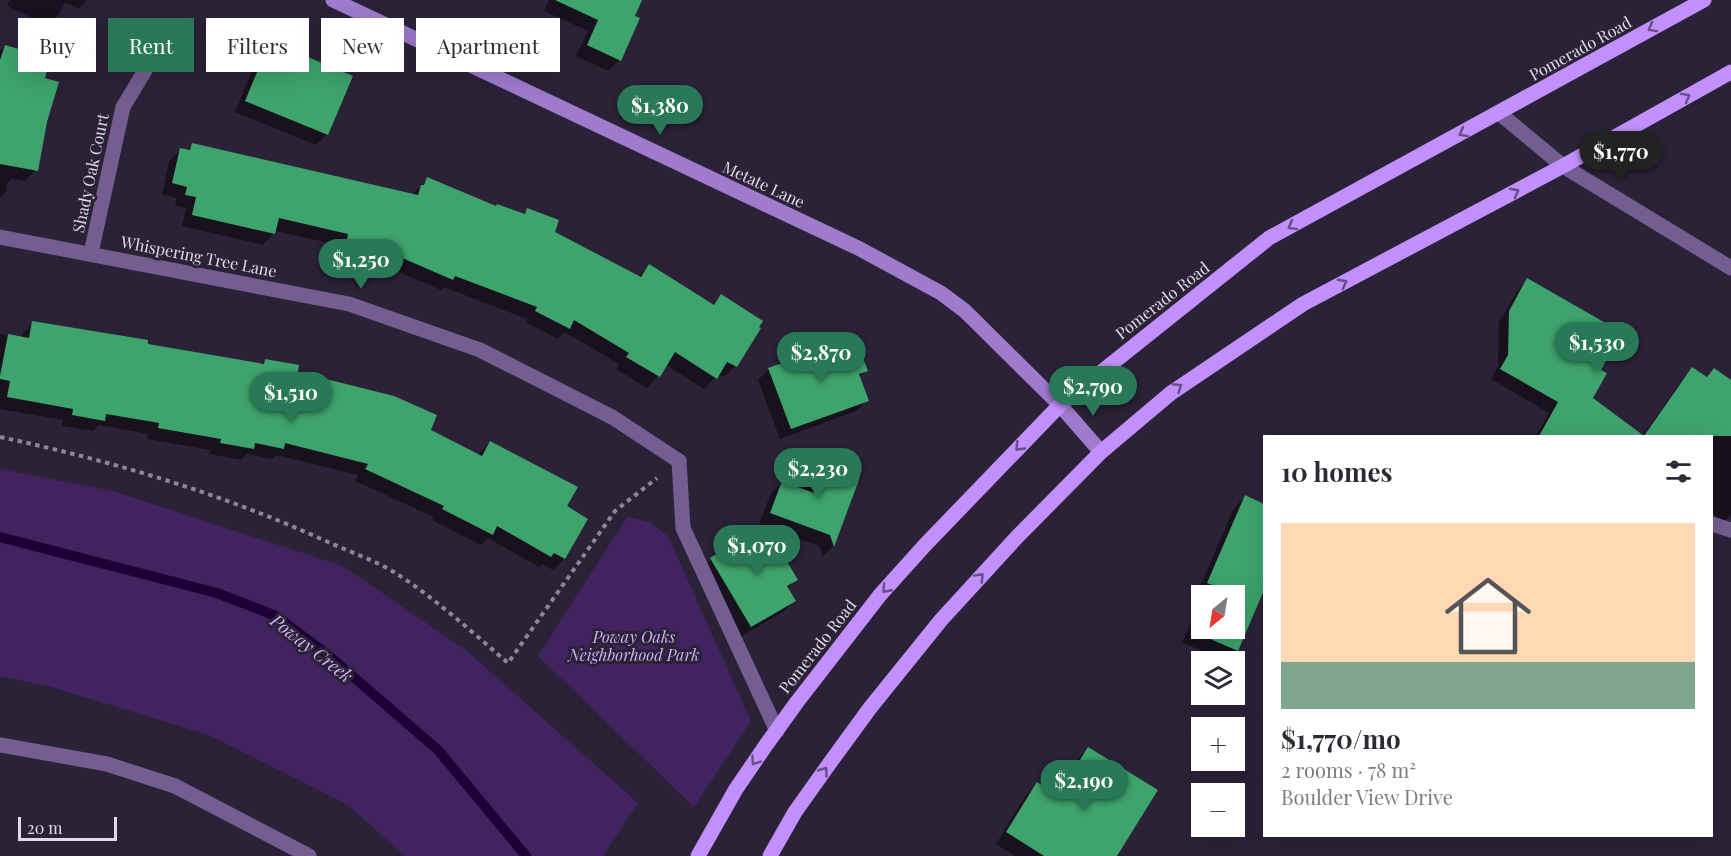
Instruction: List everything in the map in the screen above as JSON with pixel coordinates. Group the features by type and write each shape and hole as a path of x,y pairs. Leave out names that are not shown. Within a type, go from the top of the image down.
{"main road":[{"name":"Pomerado Road","path":"698,856 736,789 843,641 925,545 1060,405 1269,238 1704,0"},
{"path":"770,856 795,812 832,760 870,708 941,620 1016,538 1101,452 1171,393 1303,304 1563,166 1731,72"}],"street":[{"name":"Metate Lane","path":"333,0 858,248 941,293 965,311 1060,405 1101,452"},
{"name":"Shady Oak Court","path":"91,253 123,107 144,72"},
{"path":"1499,113 1563,166 1731,268"},
{"name":"Whispering Tree Lane","path":"0,237 349,304 480,350 612,417 680,461"},
{"path":"680,461 683,528 777,731"},
{"path":"1713,524 1731,530"},
{"path":"0,744 107,764 175,786 309,856"}],"path":[{"path":"0,437 132,469 220,497 310,533 394,572 458,619 508,663 615,511 680,461"}],"green space":[{"path":"0,469 113,491 343,566 467,651 638,803 603,856 405,856 348,805 209,735 48,686 0,676"},
{"name":"Poway Oaks Neighborhood Park","path":"627,517 649,522 668,536 751,721 694,807 538,656"}],"building":[{"path":"555,0 642,0 635,16 640,18 621,61 587,45 598,20"},
{"path":"5,45 18,49 18,72 46,72 45,78 59,82 47,122 38,171 0,164 0,60"},
{"path":"309,57 321,63 321,72 344,72 353,76 328,135 245,101 257,72 309,72"},
{"path":"192,143 418,195 427,177 496,206 497,204 525,214 527,208 559,220 555,232 641,277 649,264 714,305 721,294 763,321 759,327 761,328 737,367 727,362 717,379 675,352 660,377 626,357 629,353 574,320 570,329 535,311 537,307 455,276 453,280 386,251 385,258 345,249 348,234 279,218 275,234 192,215 196,197 185,195 187,187 172,183 180,148 190,150"},
{"path":"1527,278 1623,333 1601,370 1607,373 1593,398 1643,435 1540,435 1558,402 1500,369 1508,355 1509,311"},
{"path":"32,321 148,340 148,344 264,364 265,359 299,365 298,372 394,396 437,415 431,430 482,456 490,441 578,487 567,506 588,519 565,559 554,553 551,557 497,526 493,535 442,509 444,506 365,469 368,464 285,443 284,449 255,443 254,449 220,443 221,439 158,428 159,423 106,414 105,421 72,415 73,409 7,397 10,381 0,379 0,376 8,334 29,338"},
{"path":"855,337 868,371 859,374 869,401 791,429 768,368"},
{"path":"1692,367 1707,377 1714,368 1731,380 1731,436 1645,435"},
{"path":"801,455 860,477 834,547 830,535 770,513 782,481 814,493"},
{"path":"1245,495 1263,504 1263,592 1245,635 1245,585 1207,583"},
{"path":"765,525 798,580 787,586 796,601 751,627 710,558"},
{"path":"1210,639 1243,639 1238,651"},
{"path":"1088,747 1158,790 1117,856 1044,856 1006,832 1037,782 1058,795"}],"waterway":[{"name":"Poway Creek","path":"0,537 217,593 276,616 328,655 438,750 526,856"}]}
